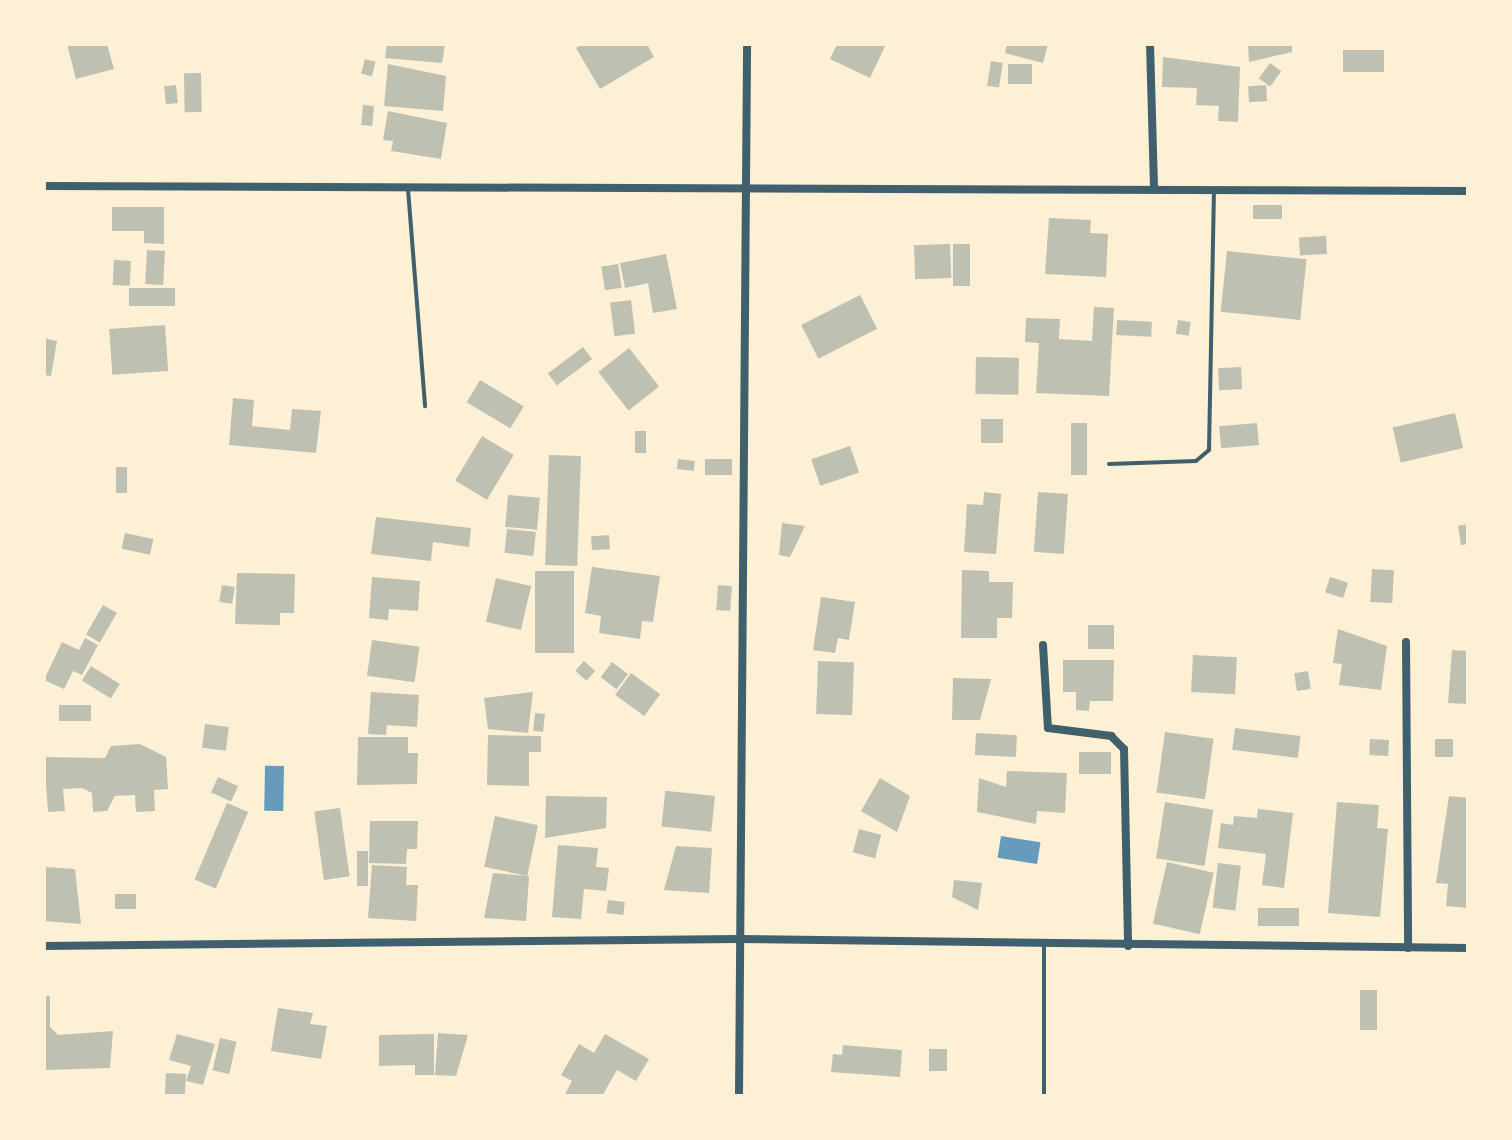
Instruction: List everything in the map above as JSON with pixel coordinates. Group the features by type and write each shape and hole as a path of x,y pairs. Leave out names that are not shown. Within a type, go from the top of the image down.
{"street":[{"path":"739,1096 747,44"},
{"path":"1150,44 1154,188"},
{"path":"44,186 1468,191"},
{"path":"1406,642 1408,948"},
{"path":"1043,645 1048,728 1111,736 1124,749 1128,946"},
{"path":"44,946 738,939 1468,948"}],"lane":[{"path":"408,187 425,406"},
{"path":"1109,464 1196,461 1209,450 1214,189"},
{"path":"1044,944 1044,1096"}],"water":[{"path":"265,766 284,766 283,811 264,811"},
{"path":"1001,836 1041,842 1037,864 998,858"}],"building":[{"path":"67,44 107,44 114,69 76,79"},
{"path":"387,44 445,44 442,63 385,58"},
{"path":"582,44 647,44 654,57 600,89 576,48"},
{"path":"837,44 886,44 870,78 830,59"},
{"path":"1007,44 1048,44 1043,63 1005,53"},
{"path":"1248,44 1292,44 1292,52 1249,62"},
{"path":"1343,50 1384,50 1384,72 1343,72"},
{"path":"1163,57 1240,67 1238,122 1218,121 1219,106 1196,105 1197,88 1162,87"},
{"path":"365,59 376,62 372,76 361,73"},
{"path":"991,61 1003,63 999,88 987,86"},
{"path":"1270,63 1281,71 1270,87 1259,78"},
{"path":"388,64 446,76 443,111 384,106"},
{"path":"1008,64 1032,64 1032,84 1008,84"},
{"path":"184,73 201,73 202,112 185,112"},
{"path":"176,85 178,103 166,104 164,86"},
{"path":"1266,85 1267,101 1249,102 1248,86"},
{"path":"363,105 374,106 372,126 361,125"},
{"path":"388,111 447,123 441,159 391,151 393,141 383,140"},
{"path":"1253,205 1282,205 1282,219 1253,219"},
{"path":"112,207 164,207 164,244 144,243 144,231 112,231"},
{"path":"1049,218 1091,220 1090,233 1108,234 1106,277 1045,274"},
{"path":"1326,236 1327,254 1300,255 1299,237"},
{"path":"950,244 951,278 915,279 914,245"},
{"path":"953,244 970,244 970,286 953,286"},
{"path":"147,250 165,251 163,285 145,284"},
{"path":"1227,251 1307,259 1300,320 1221,312"},
{"path":"666,254 677,309 653,313 648,283 625,288 620,263"},
{"path":"114,260 131,261 130,286 113,285"},
{"path":"618,264 622,288 605,290 601,267"},
{"path":"129,288 175,288 175,306 129,306"},
{"path":"860,295 877,329 818,359 801,325"},
{"path":"631,300 635,334 614,336 610,303"},
{"path":"1094,307 1114,308 1109,396 1036,393 1039,343 1025,342 1026,318 1060,319 1059,339 1092,341"},
{"path":"1117,320 1152,322 1151,337 1116,335"},
{"path":"1178,320 1191,322 1189,336 1176,334"},
{"path":"165,325 168,371 112,375 109,329"},
{"path":"44,338 57,341 51,376 44,375"},
{"path":"583,347 592,359 557,385 548,373"},
{"path":"629,348 659,387 628,411 598,372"},
{"path":"976,357 1019,358 1018,395 975,394"},
{"path":"1241,367 1242,389 1219,390 1218,368"},
{"path":"480,380 524,406 510,429 467,402"},
{"path":"233,398 254,400 252,426 290,430 292,409 321,411 316,453 229,445"},
{"path":"1455,413 1463,448 1401,462 1393,427"},
{"path":"981,419 1003,419 1003,443 981,443"},
{"path":"1071,423 1087,423 1087,475 1071,475"},
{"path":"1257,423 1259,445 1221,448 1219,426"},
{"path":"635,431 646,431 646,453 635,453"},
{"path":"482,436 514,455 487,500 455,481"},
{"path":"850,446 859,472 820,486 811,459"},
{"path":"549,455 581,456 577,566 545,565"},
{"path":"678,459 695,461 694,471 677,469"},
{"path":"705,459 732,459 732,475 705,475"},
{"path":"116,467 127,467 127,493 116,493"},
{"path":"984,492 1001,494 996,554 964,552 967,504 983,505"},
{"path":"1038,492 1068,494 1064,554 1034,552"},
{"path":"508,495 540,498 537,530 505,527"},
{"path":"376,517 471,528 469,547 433,542 431,561 371,554"},
{"path":"782,523 805,526 790,557 779,555"},
{"path":"1468,524 1468,544 1461,545 1458,526"},
{"path":"507,529 536,532 533,556 504,553"},
{"path":"125,533 153,539 150,555 122,549"},
{"path":"609,535 610,549 592,550 591,536"},
{"path":"592,567 660,576 653,622 642,621 640,639 599,633 601,616 585,613"},
{"path":"1372,569 1394,570 1392,603 1370,602"},
{"path":"962,570 989,571 989,582 1013,582 1012,618 997,618 997,638 961,638"},
{"path":"535,571 574,571 574,653 535,653"},
{"path":"237,573 295,574 294,613 280,613 280,625 235,624"},
{"path":"372,577 420,581 418,611 389,609 388,620 369,618"},
{"path":"1330,577 1348,583 1343,598 1325,592"},
{"path":"496,578 531,586 521,630 486,622"},
{"path":"222,585 235,587 232,604 219,602"},
{"path":"718,585 732,586 730,611 716,610"},
{"path":"821,597 855,602 849,640 838,638 835,653 813,650"},
{"path":"103,605 117,613 100,642 86,634"},
{"path":"1088,625 1114,625 1114,649 1088,649"},
{"path":"1338,629 1387,646 1381,690 1339,685 1342,664 1333,663"},
{"path":"85,638 98,645 82,675 73,671 64,689 44,680 62,642 79,650"},
{"path":"372,640 420,647 415,682 367,676"},
{"path":"1452,650 1468,651 1468,704 1448,703"},
{"path":"1193,655 1237,657 1235,694 1191,692"},
{"path":"1063,660 1114,660 1113,701 1090,701 1089,711 1076,710 1076,692 1063,692"},
{"path":"584,661 595,671 586,681 575,671"},
{"path":"818,661 854,662 852,715 816,714"},
{"path":"612,662 628,674 617,689 601,677"},
{"path":"91,666 120,684 111,698 82,680"},
{"path":"1308,671 1311,689 1297,691 1294,673"},
{"path":"631,673 660,694 644,716 615,695"},
{"path":"953,678 991,679 980,720 952,720"},
{"path":"371,692 419,695 417,727 387,725 386,735 368,734"},
{"path":"533,692 528,733 488,729 484,698"},
{"path":"59,705 91,705 91,721 59,721"},
{"path":"535,713 545,714 543,732 533,731"},
{"path":"205,724 229,727 226,751 202,748"},
{"path":"1235,728 1301,736 1298,758 1232,750"},
{"path":"1165,732 1214,739 1205,799 1157,792"},
{"path":"976,733 1017,735 1016,757 975,755"},
{"path":"488,735 541,736 541,752 529,752 529,786 487,785"},
{"path":"358,737 408,737 408,753 418,753 417,784 357,785"},
{"path":"1370,739 1389,740 1388,756 1369,755"},
{"path":"1435,739 1453,739 1453,757 1435,757"},
{"path":"140,744 166,757 168,789 154,790 155,811 136,812 135,795 115,796 107,811 93,812 92,793 82,788 63,789 65,811 48,812 44,757 105,758 111,746"},
{"path":"1079,752 1111,752 1111,774 1079,774"},
{"path":"1007,771 1067,773 1065,813 1037,811 1036,824 977,812 979,778 1006,787"},
{"path":"218,777 238,786 231,801 211,793"},
{"path":"880,778 910,796 897,832 861,811"},
{"path":"665,791 715,796 711,832 662,827"},
{"path":"546,796 607,797 606,828 545,838"},
{"path":"1449,796 1468,798 1468,908 1446,906 1448,884 1436,883"},
{"path":"1165,802 1213,810 1204,866 1156,858"},
{"path":"1337,802 1379,805 1377,828 1388,829 1380,917 1328,913"},
{"path":"227,803 248,812 216,888 195,879"},
{"path":"340,808 350,876 324,880 314,812"},
{"path":"1258,809 1293,813 1284,888 1262,885 1266,854 1218,848 1221,823 1233,825 1234,816 1257,818"},
{"path":"495,816 538,825 527,876 484,867"},
{"path":"370,821 418,821 417,849 407,849 406,864 369,863"},
{"path":"859,829 881,835 875,858 853,852"},
{"path":"558,845 598,848 596,867 609,868 606,891 584,889 581,919 552,917"},
{"path":"676,846 712,848 709,893 664,890"},
{"path":"357,851 368,851 368,886 357,886"},
{"path":"1167,862 1214,873 1200,934 1153,923"},
{"path":"1218,863 1241,866 1235,910 1213,908"},
{"path":"372,865 407,867 406,885 418,885 416,921 368,918"},
{"path":"44,867 75,869 81,924 44,921"},
{"path":"493,873 529,876 526,921 484,918"},
{"path":"954,880 982,883 978,910 952,897"},
{"path":"115,894 136,894 136,909 115,909"},
{"path":"608,900 625,902 623,915 606,913"},
{"path":"1258,908 1299,908 1299,926 1258,926"},
{"path":"1360,990 1377,990 1377,1030 1360,1030"},
{"path":"44,996 50,996 50,1027 58,1035 113,1031 110,1068 46,1070"},
{"path":"278,1008 313,1013 310,1024 327,1026 321,1059 271,1051"},
{"path":"438,1033 468,1035 456,1076 435,1075"},
{"path":"177,1034 215,1044 203,1085 186,1081 191,1066 169,1060"},
{"path":"434,1034 434,1075 415,1075 415,1065 379,1066 379,1035"},
{"path":"605,1034 649,1059 636,1081 617,1070 602,1096 564,1096 572,1081 561,1075 579,1044 594,1053"},
{"path":"220,1038 237,1042 229,1074 213,1070"},
{"path":"843,1045 902,1050 900,1077 831,1072 833,1054 842,1055"},
{"path":"929,1049 947,1049 947,1071 929,1071"},
{"path":"166,1073 186,1074 185,1096 165,1096"}]}
